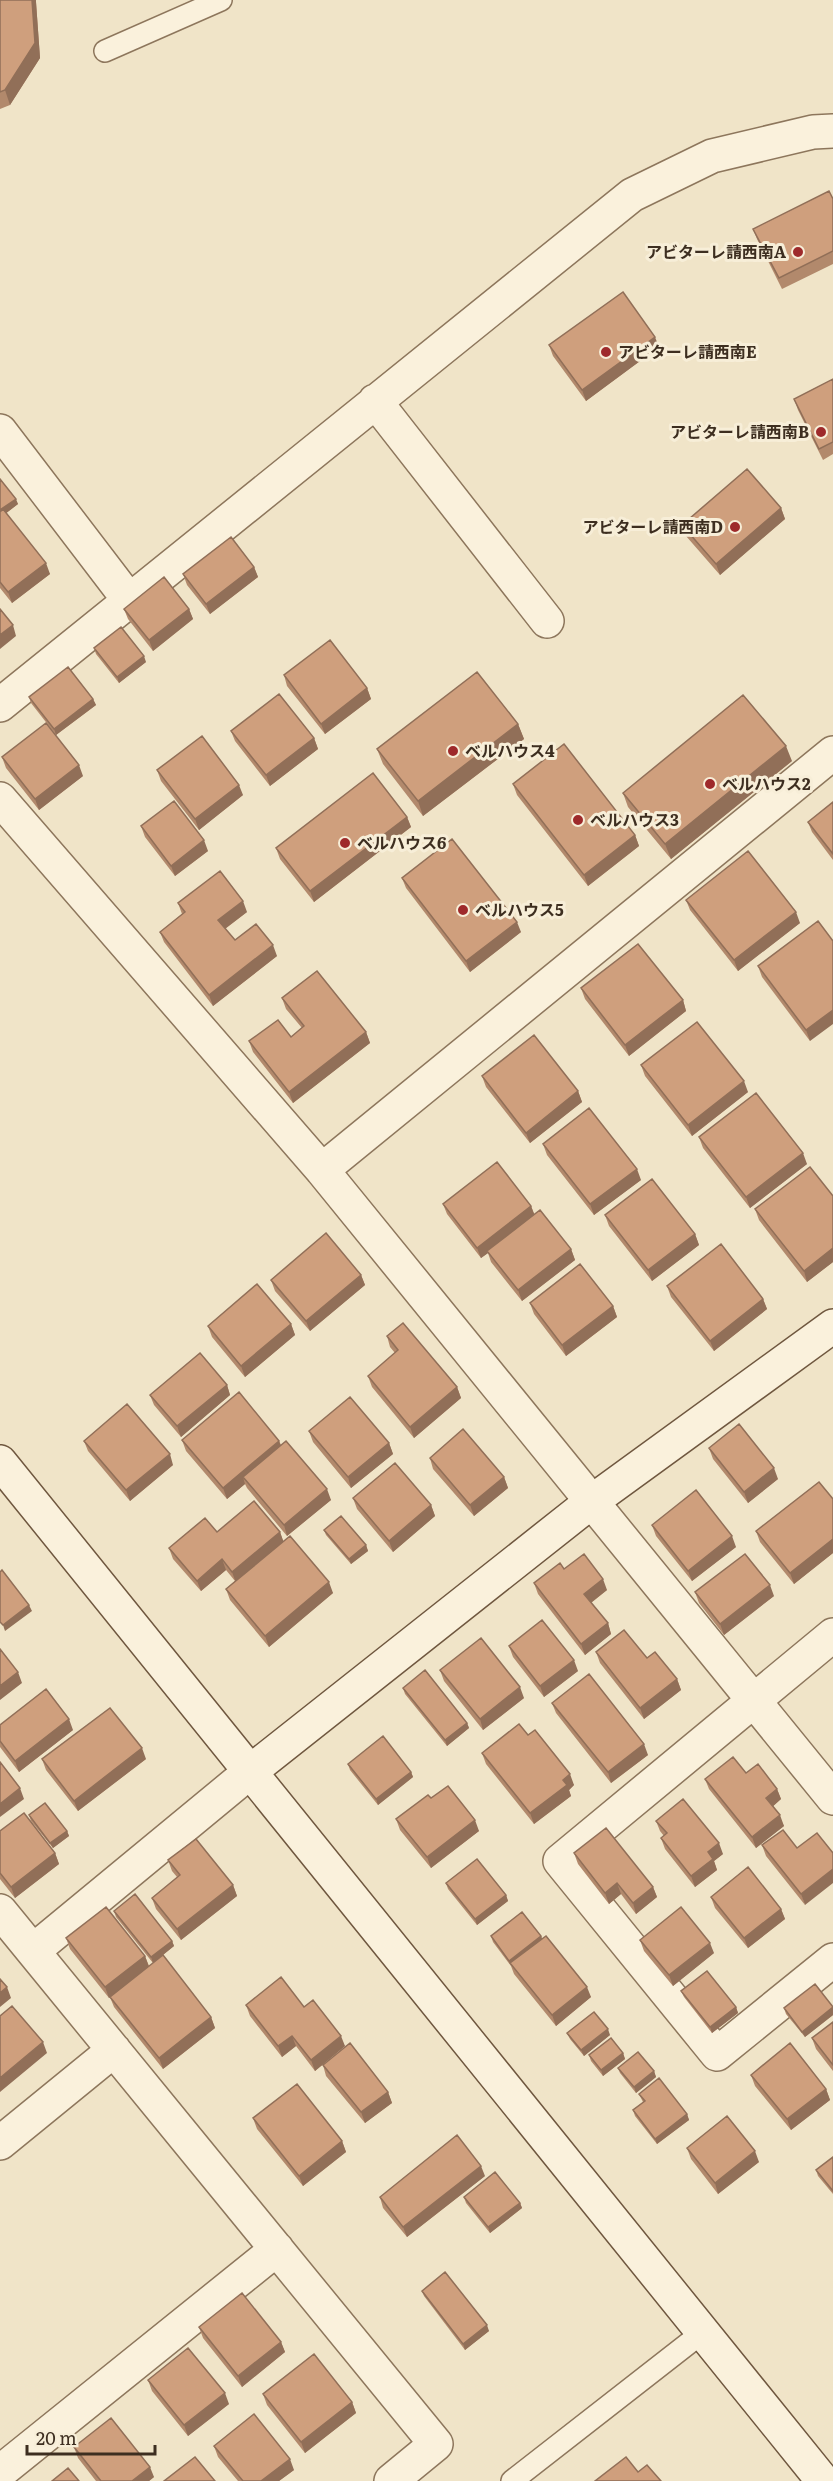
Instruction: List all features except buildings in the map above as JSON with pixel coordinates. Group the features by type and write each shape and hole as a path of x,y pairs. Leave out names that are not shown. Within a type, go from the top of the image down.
{"street":[{"path":"0,705 632,195 712,156 813,132 833,131"},
{"path":"375,401 548,621"},
{"path":"0,431 129,600"},
{"path":"322,1170 833,753"},
{"path":"0,798 322,1170 833,1798"},
{"path":"33,1951 251,1771 591,1502 833,1326"},
{"path":"0,1462 824,2481"},
{"path":"833,1635 560,1861 717,2054 833,1960"},
{"path":"0,1911 436,2444 391,2481"},
{"path":"0,2143 114,2050"},
{"path":"0,2472 277,2249"}],"lane":[{"path":"105,51 221,0"},
{"path":"512,2481 703,2332"}],"place":[{"name":"アビターレ請西南A","path":"798,252"},
{"name":"アビターレ請西南E","path":"606,352"},
{"name":"アビターレ請西南B","path":"821,432"},
{"name":"アビターレ請西南D","path":"735,527"},
{"name":"ベルハウス4","path":"453,751"},
{"name":"ベルハウス2","path":"710,784"},
{"name":"ベルハウス3","path":"578,820"},
{"name":"ベルハウス6","path":"345,843"},
{"name":"ベルハウス5","path":"463,910"}]}
